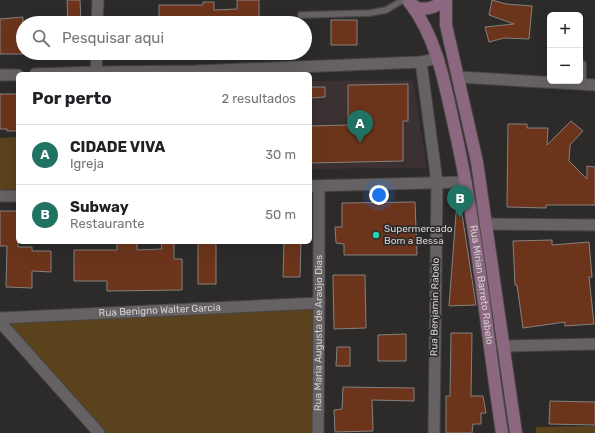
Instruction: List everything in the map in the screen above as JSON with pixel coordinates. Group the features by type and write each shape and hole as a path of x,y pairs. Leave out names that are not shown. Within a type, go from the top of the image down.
{"main road":[{"path":"406,1 418,8 432,8 443,0"},
{"name":"Rua Mirian Barreto Rabelo","path":"446,0 446,25 477,162 516,433"},
{"name":"Rua Mirian Barreto Rabelo","path":"406,1 424,24 432,39 438,58 456,136 466,182 480,268 502,433"}],"street":[{"path":"97,16 98,0"},
{"path":"97,60 96,72 196,72 421,62 438,58"},
{"name":"Rua Benjamin Rabelo","path":"421,62 437,182 434,433"},
{"path":"0,75 16,75"},
{"path":"458,77 547,82"},
{"path":"583,84 595,85"},
{"path":"314,186 466,182"},
{"name":"Rua Maria Augusta de Araújo Dias","path":"314,186 319,303 318,433"},
{"path":"0,196 16,196"},
{"path":"485,224 595,225"},
{"name":"Rua Benigno Walter Garcia","path":"0,318 319,303"},
{"path":"0,322 99,433"},
{"path":"503,346 595,344"}],"lane":[{"path":"301,15 370,13 386,10 406,1"}],"shaded area":[{"path":"413,80 427,168 312,169 312,81"},
{"path":"16,137 16,189 0,190 0,138"},
{"path":"322,309 315,433 103,433 2,321"},
{"path":"595,426 595,433 536,433 536,427"}],"building":[{"path":"67,0 80,0 81,16 68,16"},
{"path":"237,0 259,0 259,16 159,16 159,5 203,5 203,2 214,2 214,10 237,9"},
{"path":"492,0 506,4 532,6 529,39 504,38 489,42 485,27 514,24 489,15"},
{"path":"16,18 16,54 0,54 0,19"},
{"path":"331,20 357,20 357,45 331,45"},
{"path":"408,84 408,121 403,121 403,161 312,163 312,126 348,125 348,85"},
{"path":"312,87 325,87 325,97 312,98"},
{"path":"0,94 16,94 16,131 0,129"},
{"path":"571,121 583,131 570,145 569,161 587,179 587,166 595,167 595,205 546,205 546,208 507,207 508,124 527,124 527,128 548,128 547,145"},
{"path":"457,201 460,201 476,305 449,306"},
{"name":"Supermercado Bom a Bessa","path":"415,202 417,255 344,255 344,244 336,243 335,227 342,227 342,203"},
{"path":"0,211 16,211 16,244 18,244 18,247 32,247 32,251 51,251 51,272 32,271 32,288 6,287 7,246 0,246"},
{"path":"552,240 552,245 589,242 592,277 589,277 594,324 565,326 565,322 523,328 517,285 515,285 513,241"},
{"path":"117,244 137,244 137,250 162,249 161,244 174,244 174,259 182,259 182,290 107,291 107,281 74,281 74,250 117,250"},
{"path":"198,244 216,244 216,284 198,284"},
{"path":"284,244 301,244 300,277 283,277"},
{"path":"333,275 365,275 366,328 334,329"},
{"path":"451,333 472,333 471,396 483,396 486,413 481,413 481,424 473,424 472,433 446,433 446,396 450,396"},
{"path":"406,334 406,361 378,361 378,335"},
{"path":"337,347 350,347 350,366 336,366"},
{"path":"343,387 414,388 414,401 372,400 373,431 335,432 334,410 342,409"},
{"path":"550,401 595,402 595,425 549,424"}],"place":[{"name":"CIDADE VIVA","path":"360,143"},
{"name":"Subway","path":"460,218"},
{"name":"Supermercado Bom a Bessa","path":"376,235"}]}
